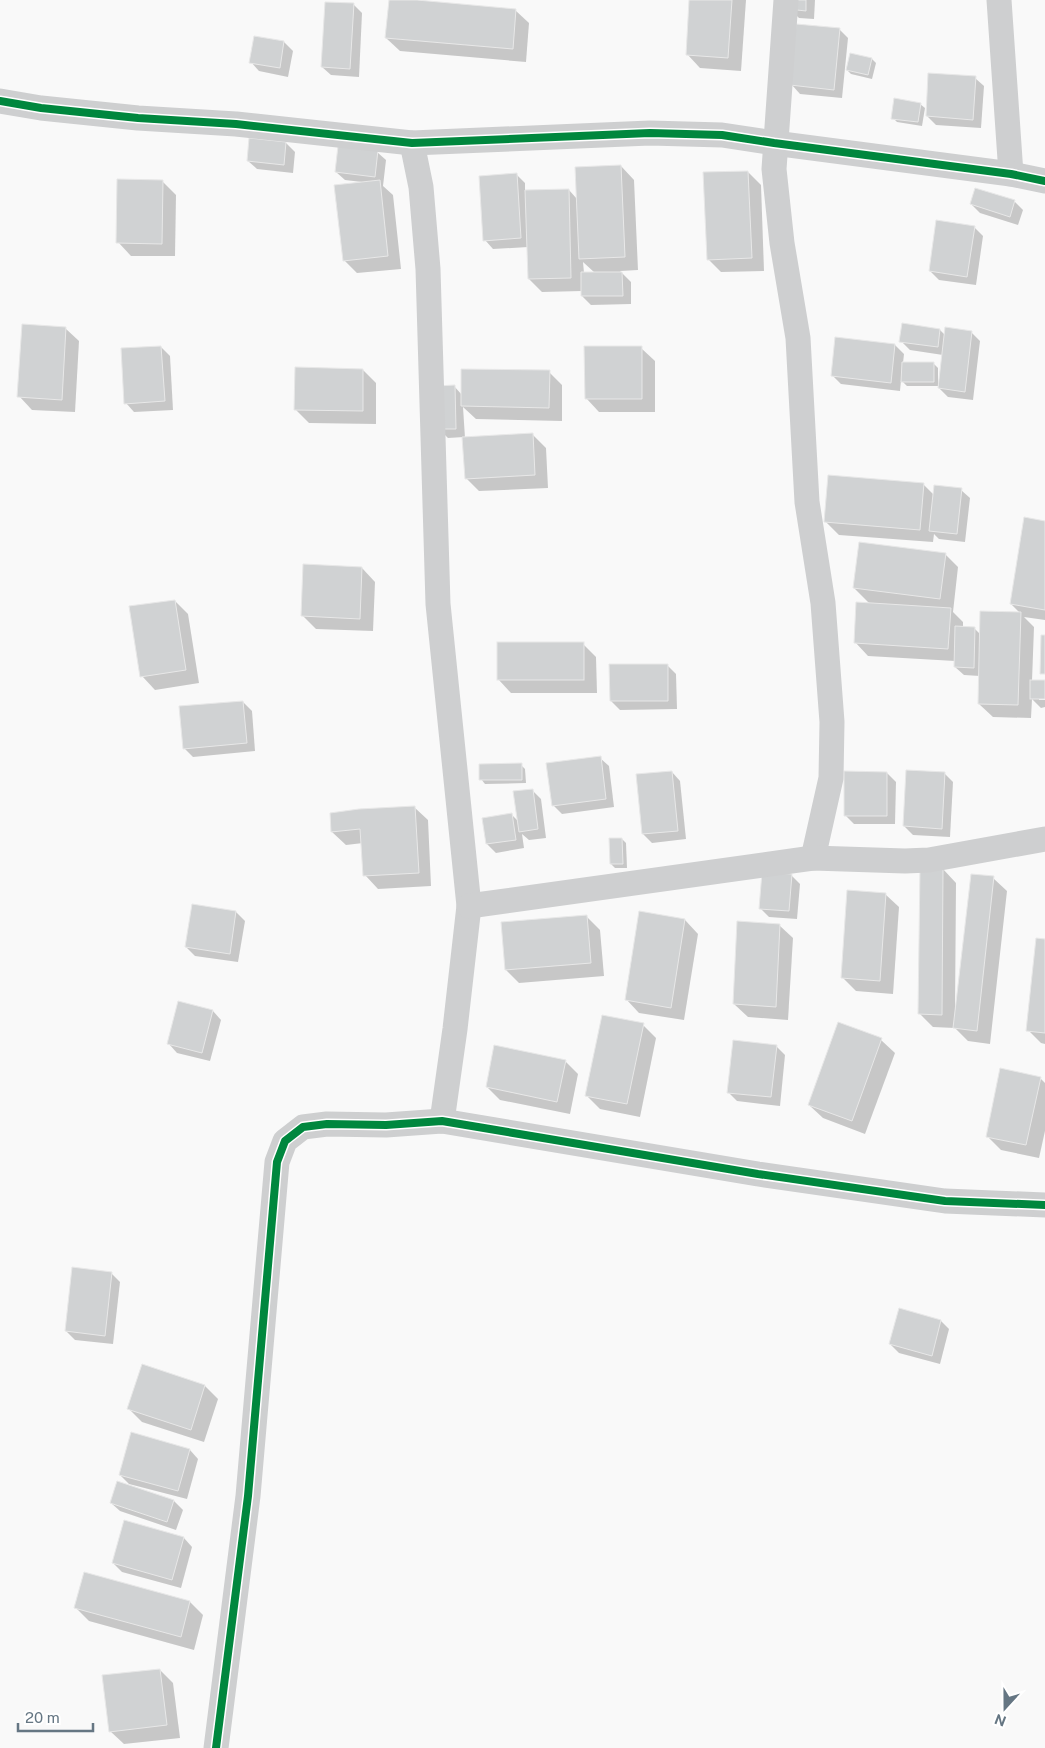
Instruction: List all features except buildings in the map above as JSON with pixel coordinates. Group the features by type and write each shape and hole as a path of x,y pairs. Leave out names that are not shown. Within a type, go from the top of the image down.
{"street":[{"path":"786,0 774,143 774,169 777,207 798,338 807,502 823,603 832,722 831,778 813,858"},
{"path":"999,0 1011,174"},
{"path":"0,101 41,108 138,118 236,124 412,143 650,133 722,135 1011,174 1045,181"},
{"path":"412,143 420,187 428,269 438,604 469,906 442,1121"},
{"path":"469,906 813,858 905,862 929,860 1045,839"},
{"path":"216,1748 248,1496 276,1162 285,1141 303,1127 327,1124 386,1125 442,1121 758,1174 945,1201 1045,1205"}],"cycle path":[{"path":"0,101 41,108 138,118 236,124 412,143 650,133 722,135 1011,174 1045,181"},
{"path":"216,1748 248,1496 277,1162 285,1141 303,1127 327,1124 386,1125 442,1121 758,1174 945,1201 1045,1205"}]}
